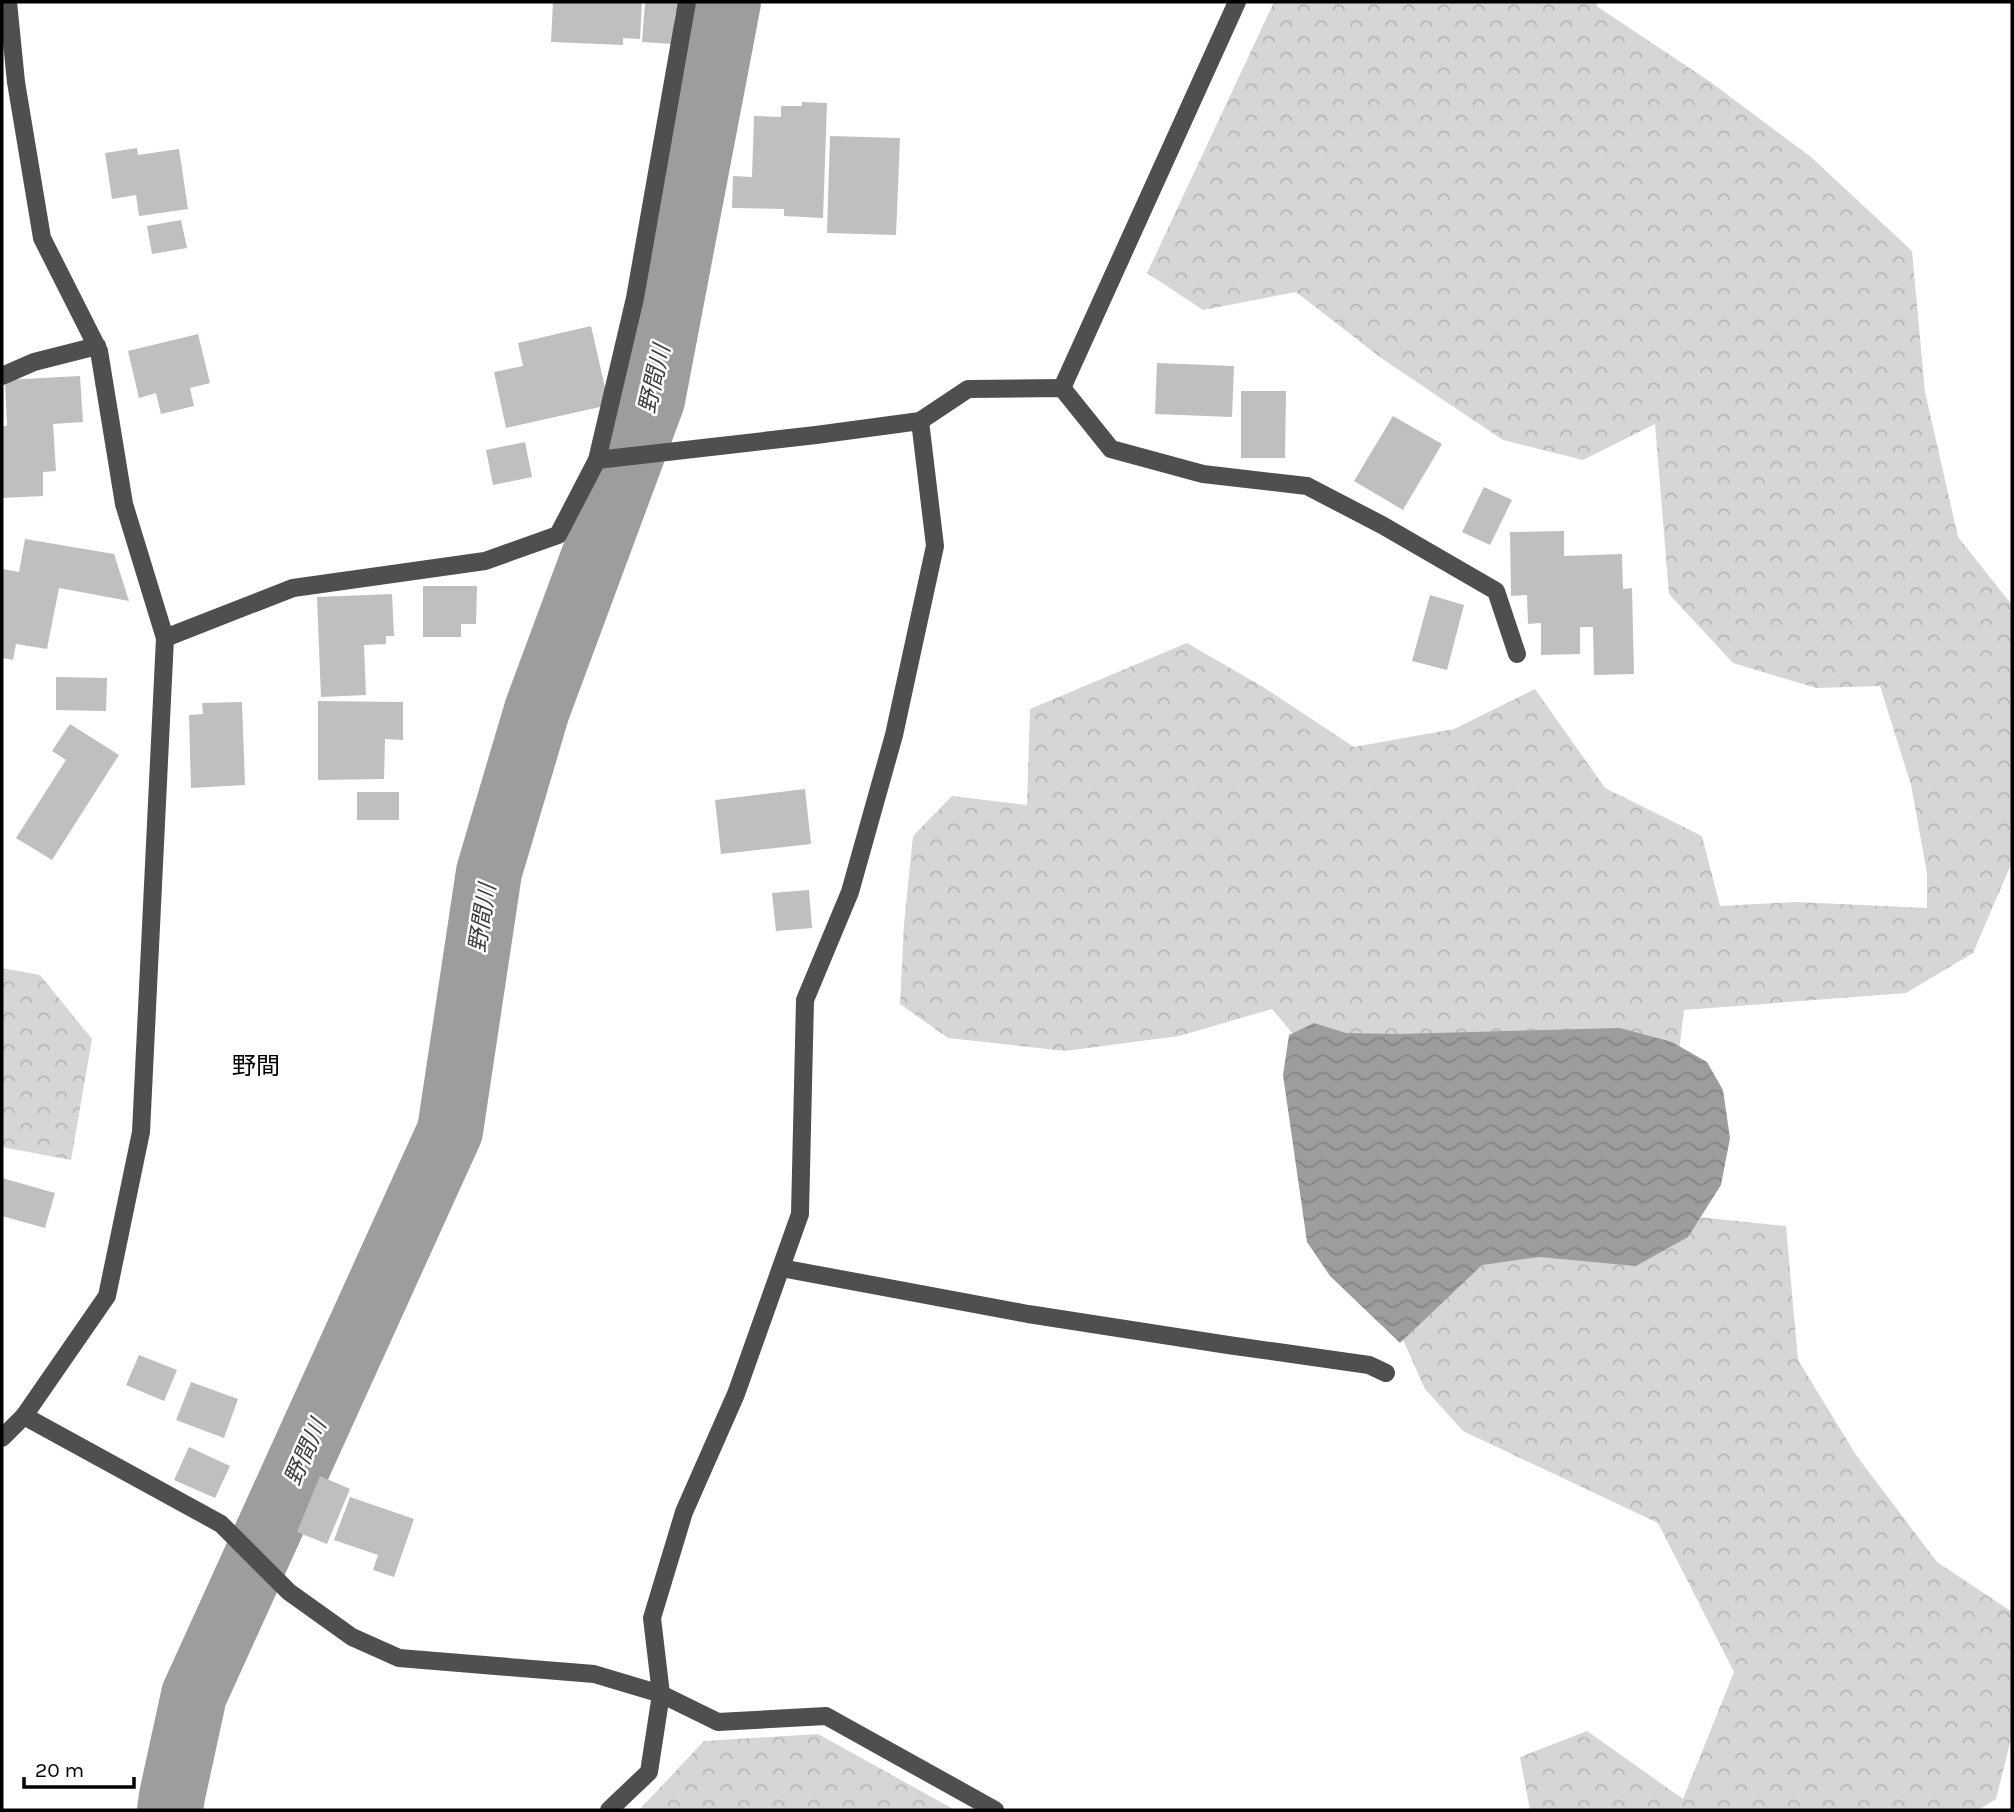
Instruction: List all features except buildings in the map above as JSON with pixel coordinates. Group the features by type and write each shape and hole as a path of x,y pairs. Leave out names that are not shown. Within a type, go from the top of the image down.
{"street":[{"path":"2,1438 24,1416 107,1296 141,1132 165,638 124,503 99,351 42,238 16,82 8,2"},
{"path":"165,638 293,588 485,561 558,535 597,460 635,298 687,2"},
{"path":"1062,388 1237,2"},
{"path":"2,376 34,362 97,346"},
{"path":"597,460 920,421 968,389 1062,388"},
{"path":"1062,388 1111,449 1203,474 1307,486 1382,525 1496,591 1517,654"},
{"path":"609,1810 649,1772 662,1693 652,1618 684,1512 736,1394 800,1214 805,1000 850,892 894,735 935,546 920,421"},
{"path":"781,1268 1028,1314 1369,1365 1386,1373"},
{"path":"24,1416 221,1524 289,1592 352,1637 399,1658 594,1674 662,1693 718,1721 826,1716 995,1810"}],"green space":[{"path":"1274,2 1595,2 1598,7 1709,81 1811,157 1912,251 1925,392 1958,537 2012,605 2012,862 1973,953 1906,993 1684,1010 1660,1213 1786,1226 1798,1360 1856,1455 1937,1562 2012,1612 2012,1735 1996,1799 1978,1810 1530,1810 1520,1757 1587,1731 1683,1799 1734,1672 1658,1523 1463,1431 1425,1389 1379,1286 1340,1089 1272,1009 1179,1036 1065,1051 948,1038 900,1004 904,924 913,836 952,796 1027,805 1030,709 1187,643 1263,687 1354,747 1454,729 1535,689 1605,788 1702,836 1720,906 1796,902 1927,908 1927,873 1911,785 1880,686 1816,688 1733,663 1669,594 1655,424 1583,460 1503,440 1381,358 1296,292 1203,310 1147,273"},
{"path":"2,968 40,975 92,1039 71,1160 2,1147"},
{"path":"818,1734 955,1810 639,1810 704,1741"}],"water":[{"path":"1314,1023 1346,1033 1398,1034 1620,1028 1672,1042 1707,1062 1723,1090 1730,1138 1721,1185 1688,1237 1636,1266 1539,1257 1482,1265 1400,1343 1330,1276 1307,1242 1283,1075 1289,1035"}],"waterway":[{"name":"野間川","path":"170,1810 194,1695 450,1131 489,872 537,710 652,400 728,2"}],"district":[{"name":"野間","path":"256,1066"}]}
